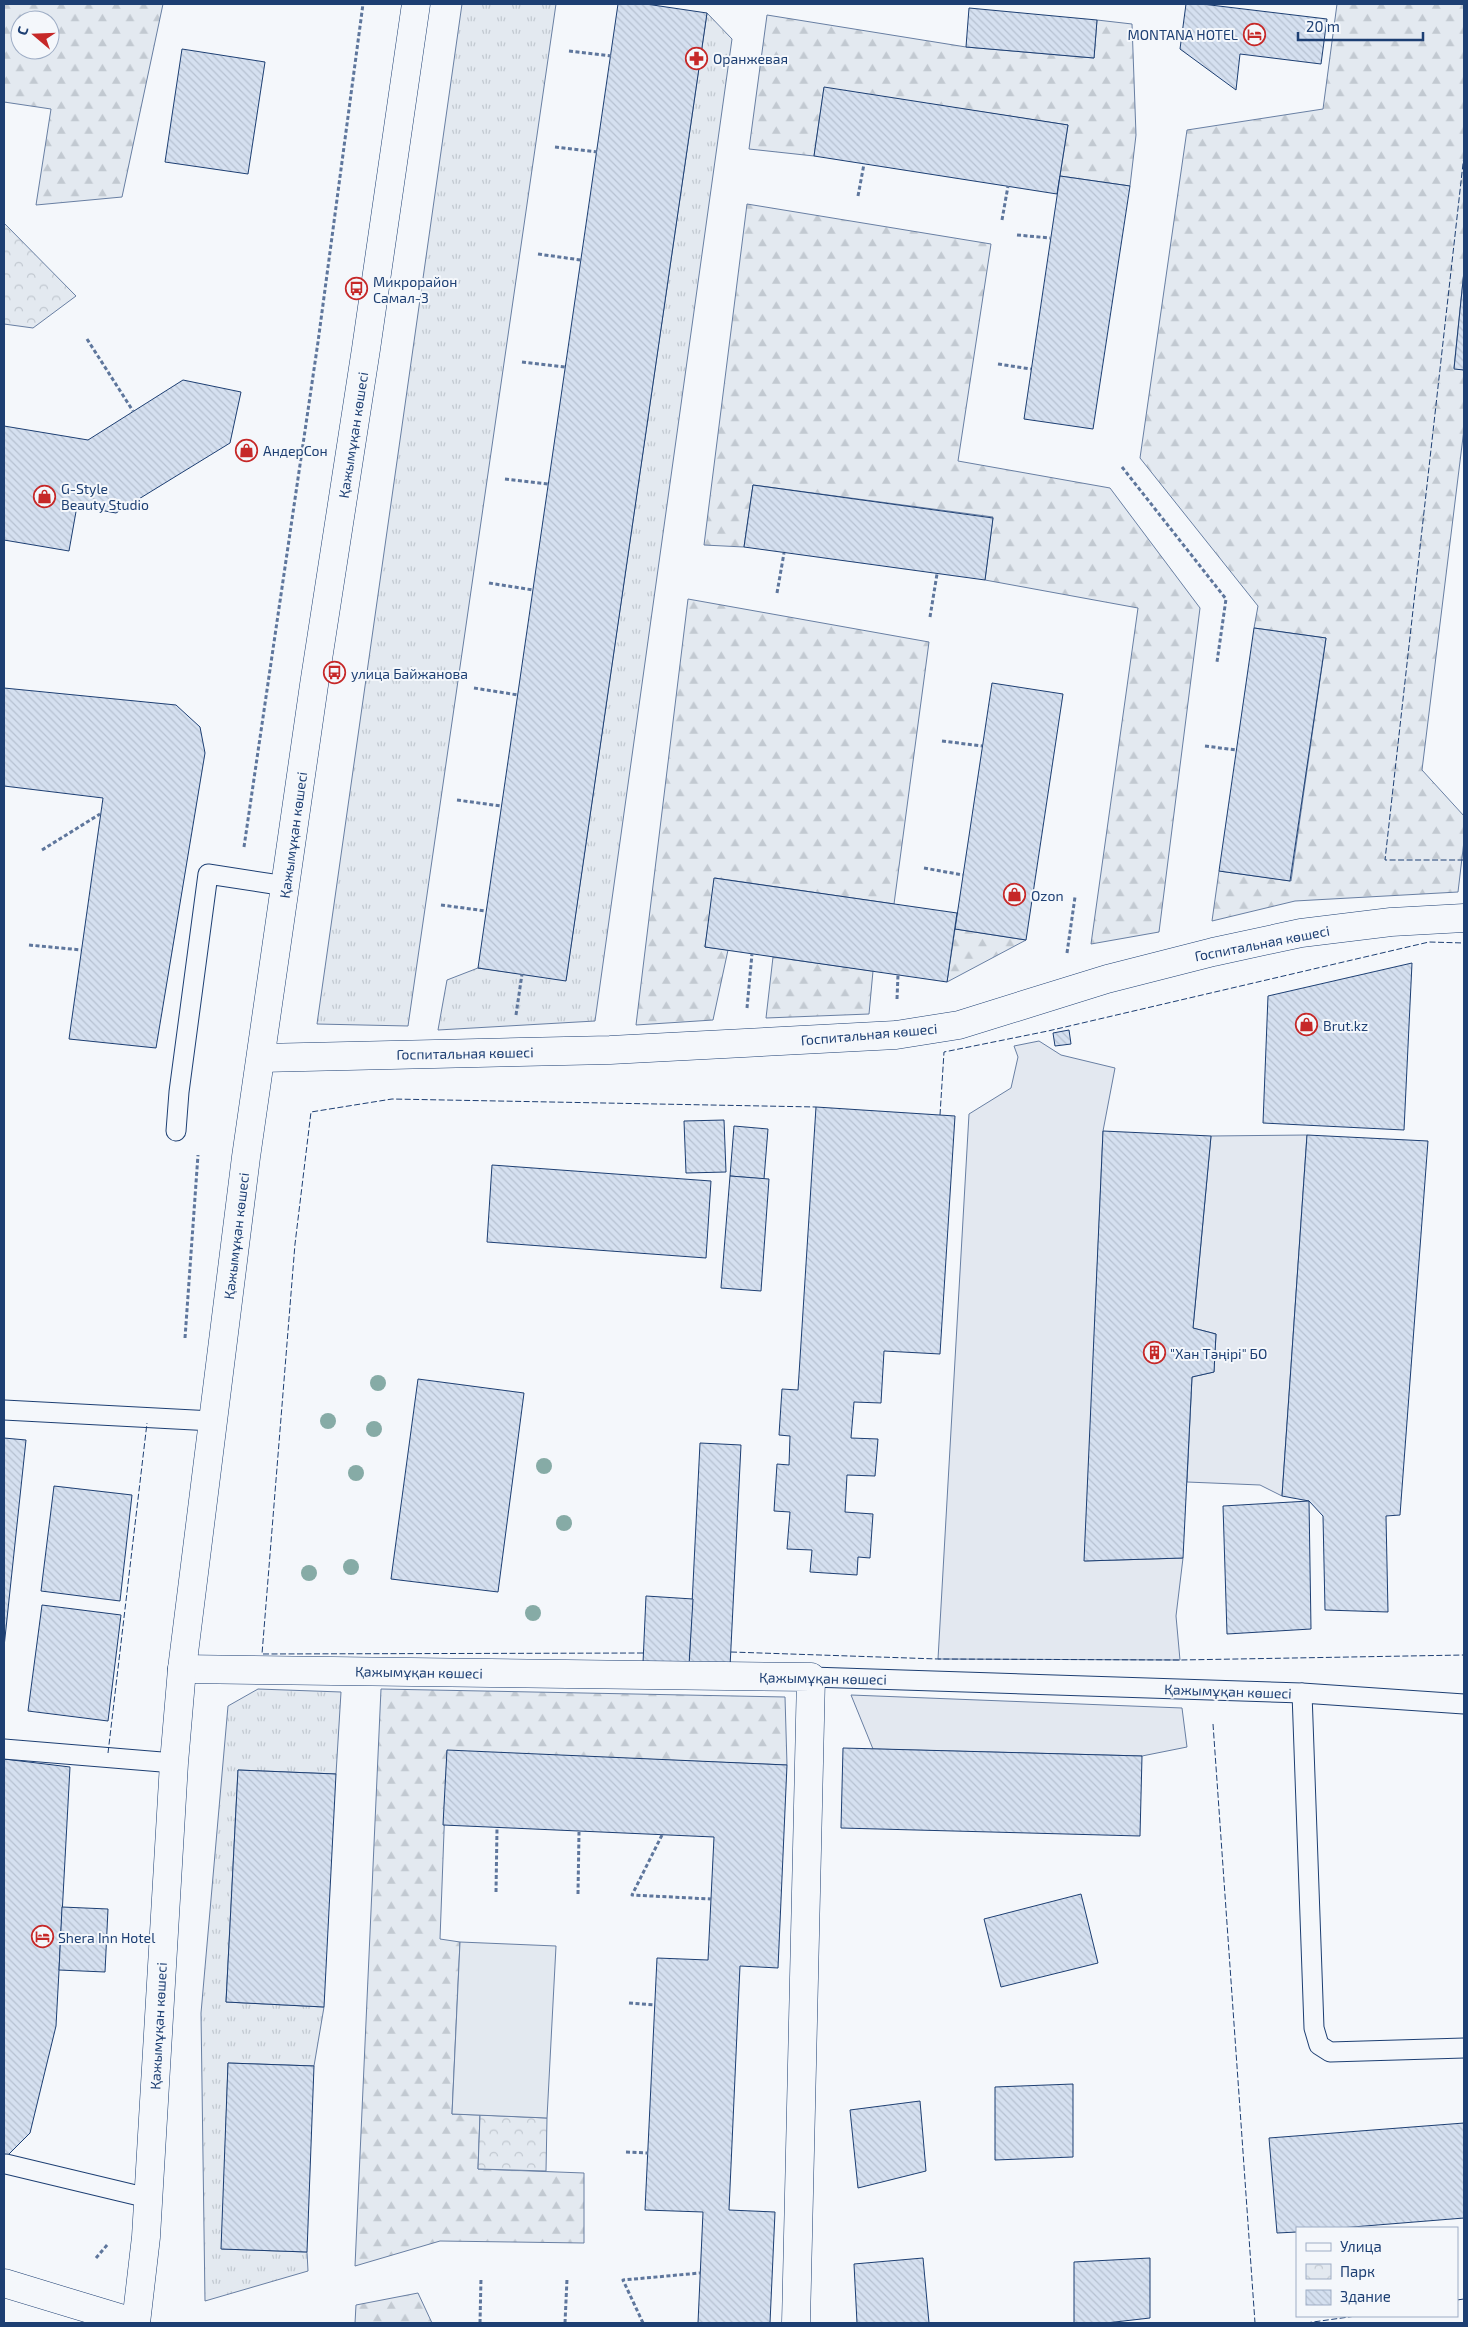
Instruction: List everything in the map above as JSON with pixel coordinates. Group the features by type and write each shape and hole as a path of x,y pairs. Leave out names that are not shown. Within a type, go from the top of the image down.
{"street":[{"name":"Қажымұқан көшесі","path":"136,2323 148,2198 174,1763 182,1669 261,1058 314,685 368,340 416,4"},
{"name":"Госпитальная көшесі","path":"261,1058 610,1050 896,1035 959,1025 1062,992 1177,960 1301,933 1391,922 1464,918"},
{"name":"Қажымұқан көшесі","path":"182,1669 811,1677"},
{"path":"796,2323 811,1677"},
{"path":"4,2283 136,2323"}],"lane":[{"path":"176,1131 180,1082 208,874 286,886"},
{"path":"4,1410 213,1421"},
{"name":"Қажымұқан көшесі","path":"811,1677 1302,1693 1464,1704"},
{"path":"1302,1693 1314,2028 1319,2045 1330,2052 1464,2048"},
{"path":"4,1749 174,1763"},
{"path":"6,2164 148,2198"}],"path":[{"path":"569,51 611,56"},
{"path":"555,147 597,152"},
{"path":"858,196 864,164"},
{"path":"1002,220 1008,186"},
{"path":"1017,234 1050,238"},
{"path":"538,254 581,260"},
{"path":"87,339 133,411"},
{"path":"522,362 565,368"},
{"path":"998,364 1031,369"},
{"path":"1122,467 1226,599 1217,662"},
{"path":"505,479 548,484"},
{"path":"777,592 784,553"},
{"path":"930,617 937,574"},
{"path":"489,584 533,590"},
{"path":"474,688 518,695"},
{"path":"942,741 982,746"},
{"path":"1205,746 1236,750"},
{"path":"457,800 501,806"},
{"path":"42,850 100,814"},
{"path":"924,868 963,875"},
{"path":"1062,992 1075,896"},
{"path":"441,906 486,911"},
{"path":"29,945 81,950"},
{"path":"746,1014 752,954"},
{"path":"516,1017 522,974"},
{"path":"897,1004 898,975"},
{"path":"496,1892 497,1828"},
{"path":"578,1894 579,1832"},
{"path":"662,1835 632,1895 711,1899"},
{"path":"629,2003 654,2005"},
{"path":"626,2152 648,2153"},
{"path":"643,2323 623,2280 700,2273"},
{"path":"480,2323 481,2278"},
{"path":"565,2323 567,2279"}],"green space":[{"path":"4,4 163,4 122,197 36,205 51,109 4,102"},
{"path":"462,4 556,4 408,1026 317,1024"},
{"path":"1337,4 1464,4 1464,271 1454,368 1464,370 1464,429 1422,770 1464,816 1464,841 1458,892 1295,901 1212,921 1219,871 1291,881 1326,638 1254,628 1258,606 1140,458 1187,130 1323,109"},
{"path":"707,13 732,39 595,1021 438,1030 447,980 478,968 566,980"},
{"path":"767,15 966,47 1094,58 1097,20 1132,24 1136,135 1130,186 1060,176 1068,125 824,88 814,156 749,149"},
{"path":"747,204 991,244 958,461 1110,488 1200,608 1159,932 1091,944 1138,608 985,580 993,517 753,485 744,547 704,545"},
{"path":"4,223 76,296 33,328 4,324"},
{"path":"688,599 929,642 894,904 715,878 705,947 728,950 713,1020 636,1025"},
{"path":"955,929 1026,940 947,982"},
{"path":"773,957 873,971 869,1014 766,1018"},
{"path":"258,1689 341,1692 336,1774 238,1770 226,2002 324,2007 314,2066 228,2063 222,2249 307,2252 308,2271 205,2301 201,2013 228,1706"},
{"path":"381,1689 785,1697 787,1765 447,1751 440,1939 460,1942 452,2114 480,2115 478,2169 584,2173 584,2243 440,2241 355,2266"},
{"path":"460,1942 556,1946 547,2118 452,2114"},
{"path":"480,2115 547,2118 546,2171 478,2169"},
{"path":"418,2293 432,2323 355,2323 356,2305"}],"shaded area":[{"path":"1039,1041 1061,1055 1115,1068 1103,1131 1085,1561 1183,1558 1176,1616 1180,1660 938,1659 969,1114 1011,1088 1018,1057 1014,1046"},
{"path":"1307,1135 1282,1496 1260,1485 1187,1482 1192,1377 1214,1372 1216,1334 1193,1328 1211,1136"},
{"path":"851,1695 1182,1708 1187,1747 1142,1756 873,1749"}],"building":[{"path":"618,4 646,4 707,13 566,981 478,968"},
{"path":"1186,4 1202,4 1327,19 1321,64 1240,54 1236,90 1180,49"},
{"path":"969,8 1097,20 1094,58 966,47"},
{"path":"182,49 265,62 248,174 165,162"},
{"path":"824,87 1068,125 1057,194 814,156"},
{"path":"1060,176 1130,186 1093,429 1024,419"},
{"path":"1464,271 1464,370 1454,369"},
{"path":"183,380 241,392 230,443 116,513 77,506 69,551 4,540 4,426 88,440"},
{"path":"753,485 993,518 985,580 744,547"},
{"path":"1254,628 1326,638 1290,881 1219,871"},
{"path":"992,683 1063,694 1026,940 955,929"},
{"path":"4,688 176,705 200,727 205,753 156,1048 69,1039 103,798 4,786"},
{"path":"714,878 957,913 947,982 705,947"},
{"path":"1412,963 1404,1130 1263,1123 1268,996"},
{"path":"1069,1030 1071,1044 1055,1046 1053,1033"},
{"path":"816,1107 955,1116 940,1354 884,1351 881,1403 854,1402 851,1438 878,1439 875,1476 847,1475 845,1512 873,1514 870,1558 858,1557 857,1575 810,1572 812,1550 787,1549 790,1512 774,1511 777,1464 789,1465 790,1436 779,1435 782,1389 798,1390"},
{"path":"724,1120 726,1172 686,1173 684,1121"},
{"path":"734,1126 768,1129 764,1179 730,1176"},
{"name":"\"Хан Тәңірі\" БО","path":"1103,1131 1211,1136 1193,1328 1216,1334 1214,1372 1192,1377 1183,1558 1084,1561"},
{"path":"1307,1135 1428,1141 1400,1515 1386,1516 1388,1612 1325,1610 1323,1516 1309,1501 1282,1496"},
{"path":"492,1165 711,1181 706,1258 487,1242"},
{"path":"730,1176 769,1179 761,1291 721,1288"},
{"path":"418,1379 524,1393 498,1592 391,1579"},
{"path":"4,1438 26,1440 4,1647"},
{"path":"700,1443 741,1445 730,1667 689,1665"},
{"path":"54,1486 132,1495 120,1601 41,1591"},
{"path":"1309,1501 1311,1629 1227,1634 1223,1506"},
{"path":"646,1596 693,1599 689,1665 643,1663"},
{"path":"42,1605 121,1615 108,1721 28,1711"},
{"path":"843,1748 1142,1756 1140,1836 841,1828"},
{"path":"447,1750 787,1765 778,1968 740,1966 729,2210 775,2212 770,2323 698,2323 703,2212 645,2210 657,1958 708,1960 714,1837 443,1825"},
{"path":"4,1759 70,1767 56,2026 30,2133 8,2155 4,2154"},
{"path":"238,1770 336,1774 324,2007 226,2002"},
{"path":"1081,1894 1098,1963 1001,1987 984,1919"},
{"path":"62,1907 108,1909 105,1972 59,1970"},
{"path":"228,2063 314,2066 307,2252 221,2249"},
{"path":"1073,2084 1073,2157 995,2160 995,2087"},
{"path":"920,2101 926,2171 858,2188 850,2110"},
{"path":"1464,2123 1464,2218 1352,2227 1296,2227 1296,2232 1277,2233 1269,2138"},
{"path":"923,2258 929,2323 857,2323 854,2264"},
{"path":"1150,2258 1150,2318 1106,2323 1074,2323 1074,2262"}],"fence":[{"path":"1464,155 1385,860 1464,860"},
{"path":"940,1115 944,1052 1048,1031 1429,942 1464,943"},
{"path":"643,1653 262,1654 295,1244 311,1112 392,1099 816,1107"},
{"path":"108,1753 147,1423"},
{"path":"731,1652 938,1659 1180,1660 1464,1655"},
{"path":"1213,1724 1255,2323"},
{"path":"1458,2300 1464,2299"},
{"path":"1306,2323 1349,2317"}],"place":[{"name":"MONTANA HOTEL","path":"1254,34"},
{"name":"Оранжевая","path":"697,58"},
{"name":"Микрорайон Самал-3","path":"357,289"},
{"name":"АндерСон","path":"247,450"},
{"name":"G-Style Beauty Studio","path":"45,496"},
{"name":"улица Байжанова","path":"335,673"},
{"name":"Ozon","path":"1015,895"},
{"name":"Brut.kz","path":"1307,1025"},
{"name":"\"Хан Тәңірі\" БО","path":"1154,1353"},
{"name":"Shera Inn Hotel","path":"42,1937"}]}
